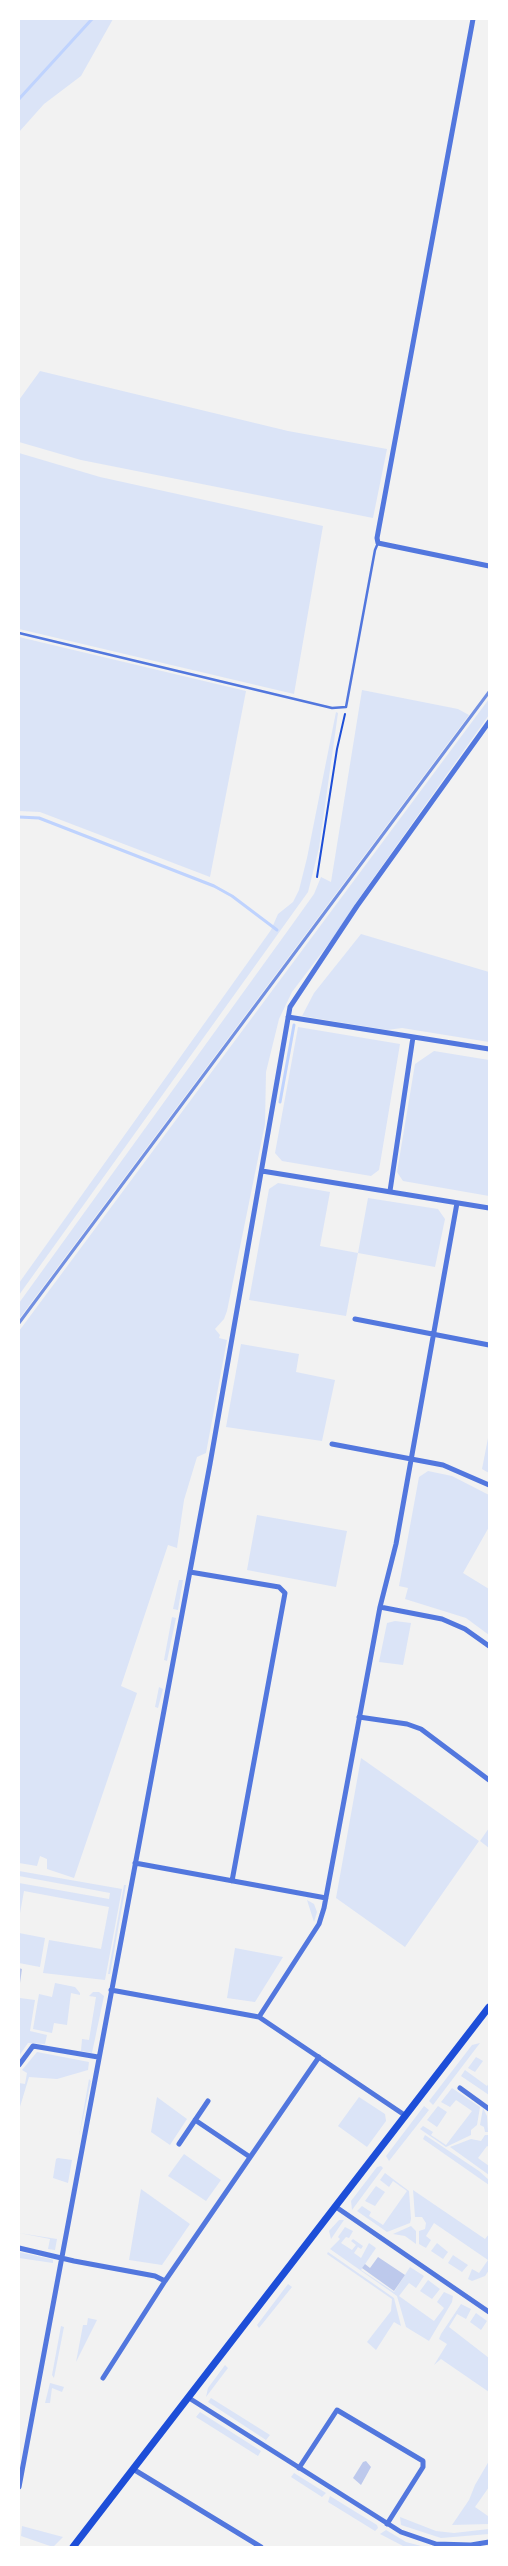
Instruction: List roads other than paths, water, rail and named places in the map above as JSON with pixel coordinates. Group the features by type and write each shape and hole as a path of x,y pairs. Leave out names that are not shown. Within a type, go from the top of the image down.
{"main road":[{"path":"73,2547 489,2007"}],"street":[{"path":"473,19 378,534 378,543 489,566"},
{"path":"19,2487 134,1863 190,1572 288,1018 293,1000 489,722"},
{"path":"288,1018 489,1049"},
{"path":"390,1192 413,1037"},
{"path":"262,1170 489,1208"},
{"path":"259,2017 319,1924 326,1898 380,1607 396,1544 432,1334 457,1203"},
{"path":"355,1319 489,1345"},
{"path":"332,1444 410,1458 452,1468 489,1485"},
{"path":"190,1572 278,1587 285,1594 232,1881"},
{"path":"380,1607 442,1619 464,1629 489,1646"},
{"path":"359,1717 407,1724 421,1729 489,1780"},
{"path":"134,1863 326,1898"},
{"path":"111,1990 259,2017 406,2116"},
{"path":"19,2065 33,2046 98,2058"},
{"path":"103,2378 165,2281 319,2057"},
{"path":"460,2088 489,2109"},
{"path":"179,2144 208,2101"},
{"path":"196,2120 250,2157"},
{"path":"336,2207 489,2312"},
{"path":"19,2248 155,2276 165,2281"},
{"path":"189,2398 387,2524 436,2544 471,2545 489,2542"},
{"path":"299,2468 337,2410 423,2461 423,2466 387,2524"},
{"path":"134,2469 261,2547"}],"lane":[{"path":"19,633 332,708 346,707 375,550 378,543"}],"waterway":[{"path":"19,99 92,19"},
{"path":"19,817 39,818 214,886 232,896 277,930"},
{"path":"280,1102 294,1025"}],"railway":[{"path":"19,1323 489,692"}]}
